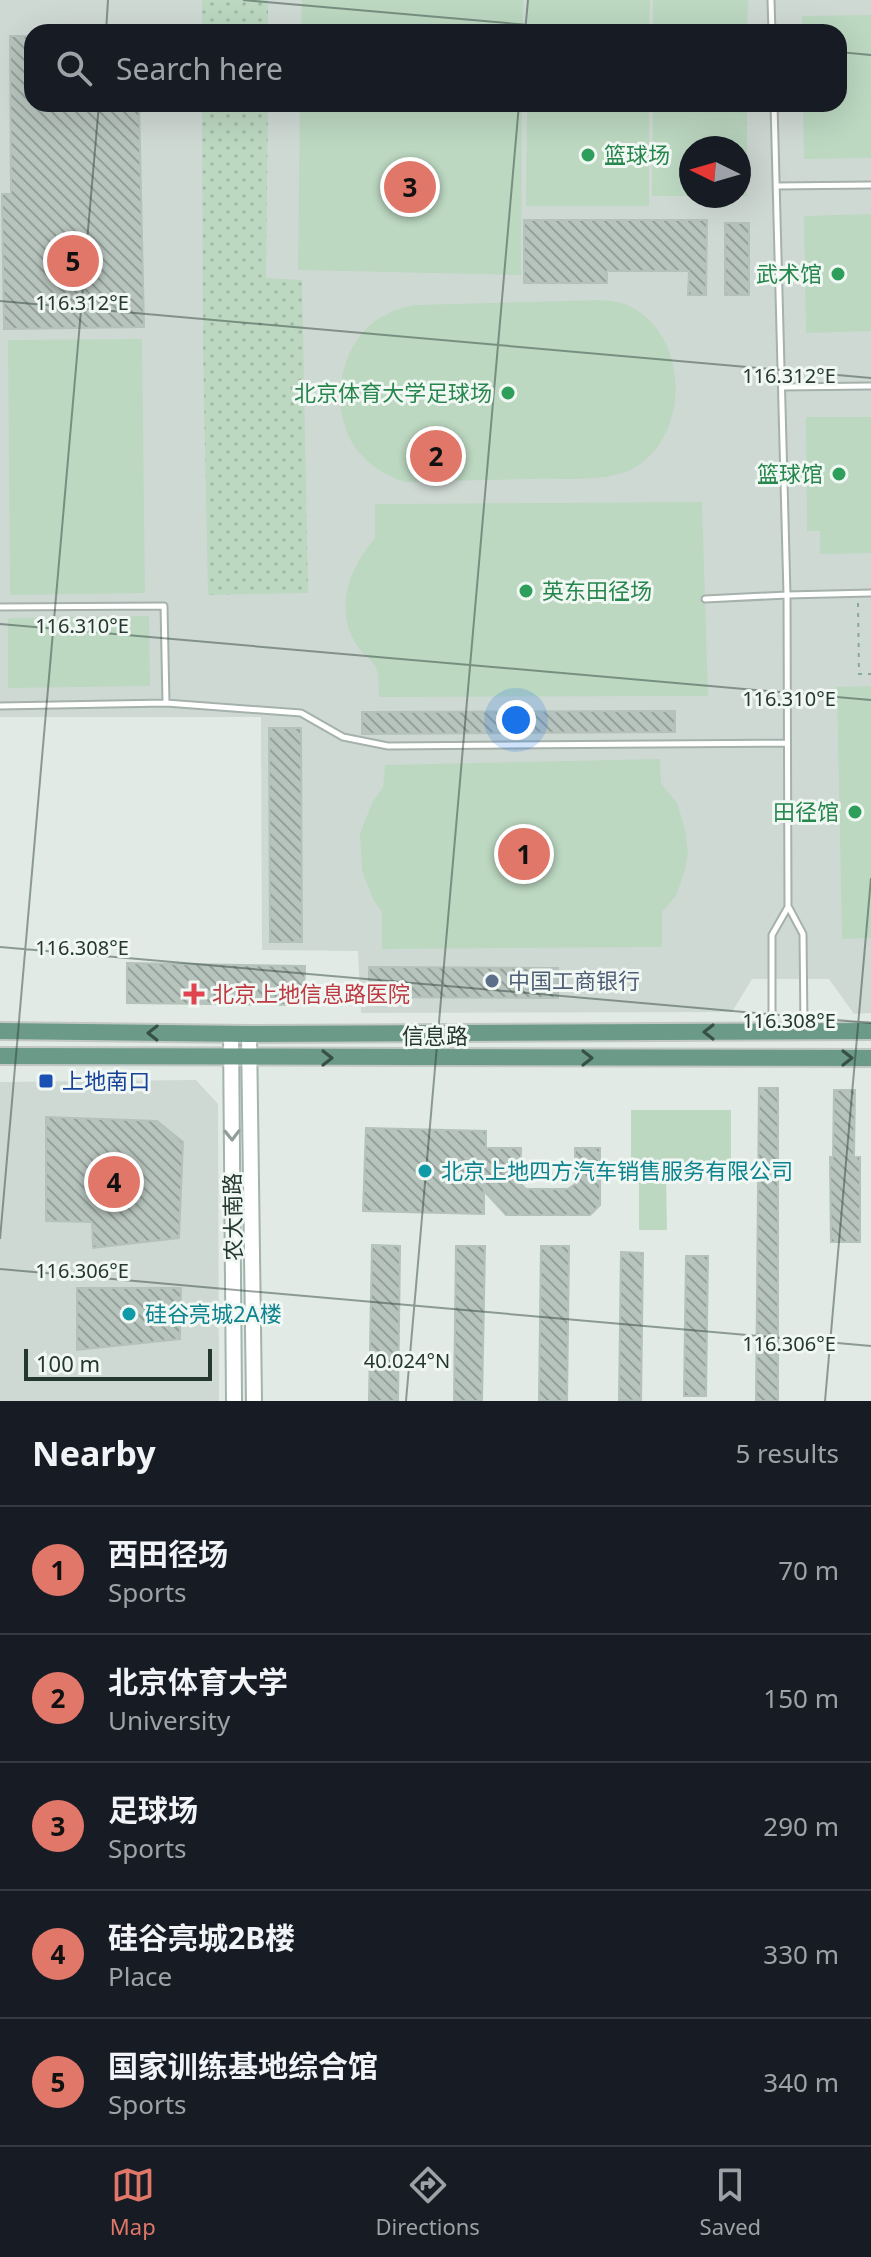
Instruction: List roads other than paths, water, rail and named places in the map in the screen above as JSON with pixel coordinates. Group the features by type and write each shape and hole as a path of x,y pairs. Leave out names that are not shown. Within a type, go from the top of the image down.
{"main road":[{"path":"0,1031 231,1033"},
{"name":"信息路","path":"231,1033 871,1031"},
{"name":"农大南路","path":"231,1033 234,1401"},
{"name":"农大南路","path":"249,1034 254,1401"},
{"name":"信息路","path":"0,1056 871,1058"}],"lane":[{"path":"771,0 772,24"},
{"path":"774,112 787,595 788,906 803,934 804,1031"},
{"path":"776,186 871,185"},
{"path":"782,387 871,386"},
{"path":"705,599 871,593"},
{"path":"0,607 164,606 166,703"},
{"path":"0,706 166,703 301,713 343,737 388,746 787,743"},
{"path":"772,1032 772,935 788,906"}],"place":[{"name":"篮球场","path":"588,155"},
{"name":"足球场","path":"410,187"},
{"name":"国家训练基地综合馆","path":"73,261"},
{"name":"武术馆","path":"838,274"},
{"name":"北京体育大学足球场","path":"508,393"},
{"name":"北京体育大学","path":"436,456"},
{"name":"篮球馆","path":"839,474"},
{"name":"英东田径场","path":"526,591"},
{"name":"田径馆","path":"855,812"},
{"name":"西田径场","path":"524,854"},
{"name":"中国工商银行","path":"492,981"},
{"name":"北京上地信息路医院","path":"194,994"},
{"name":"上地南口","path":"46,1081"},
{"name":"北京上地四方汽车销售服务有限公司","path":"425,1171"},
{"name":"硅谷亮城2B楼","path":"114,1182"},
{"name":"硅谷亮城2A楼","path":"129,1314"}]}
